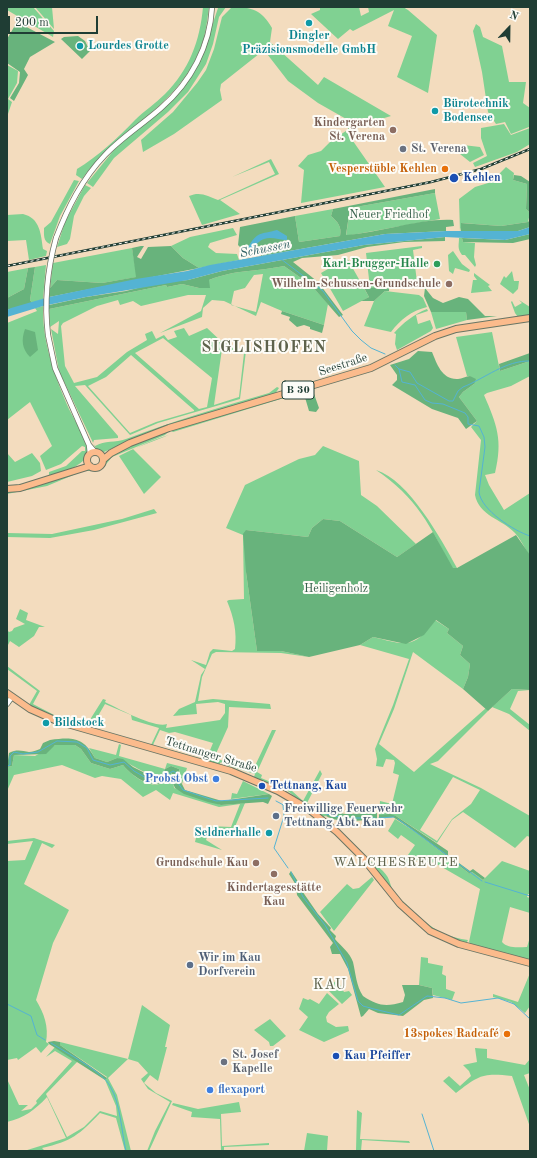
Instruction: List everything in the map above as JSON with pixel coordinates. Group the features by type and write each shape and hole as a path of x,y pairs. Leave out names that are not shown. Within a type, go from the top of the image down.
{"main road":[{"name":"Seestraße","path":"7,489 20,488 75,470 89,463 97,455 111,453 169,428 371,368 436,336 456,329 530,318"},
{"name":"Seestraße","path":"89,463 99,467 97,455"},
{"name":"Tettnanger Straße","path":"10,695 48,718 88,731 231,771 278,791 312,812 337,832 363,858 400,904 430,931 459,944 530,963"}],"street":[{"path":"97,455 88,445 55,368 48,335 46,310 47,282 56,238 70,203 96,166 123,138 168,101 186,80 196,65 205,42 212,7"},
{"path":"7,704 10,695"}],"green space":[{"path":"7,7 33,7 54,31 53,37 7,10"},
{"path":"35,7 52,7 54,29"},
{"path":"203,7 209,7 202,44 190,69 177,87 162,103 112,146 82,179 76,175 77,169 92,159 122,134 138,117 161,98 181,75 196,43"},
{"path":"226,7 219,17 213,44 206,64 188,92 168,112 114,158 93,187 87,183 114,150 189,80 204,50 218,8"},
{"path":"232,7 251,9 260,13 272,28 270,42 318,85 324,77 391,116 348,129 348,120 318,103 288,81 264,50 221,84 220,90 222,100 174,134 143,152 141,140 173,112 206,70 214,49 222,17"},
{"path":"320,7 359,7 361,16 369,12 368,7 403,7 408,10 437,35 428,93 397,77 412,36 388,26 394,10 353,31 350,29 338,39 311,14 320,10"},
{"path":"17,22 55,42 30,57 24,69 28,75 14,101 10,98 19,83 20,72 7,63 7,39"},
{"path":"476,24 480,27 483,37 502,46 509,82 526,82 523,103 530,108 529,127 511,134 505,122 496,124 488,112 482,72 473,31"},
{"path":"78,36 85,41 90,51 82,59 61,39 64,37"},
{"path":"7,65 18,71 17,83 8,99 12,102 7,117"},
{"path":"504,124 511,135 530,128 530,144 517,152 475,167 473,163 487,156 481,138 481,128"},
{"path":"346,131 385,187 301,203 304,170 298,166 308,155 321,151 332,140"},
{"path":"463,145 480,147 484,155 470,162 460,154"},
{"path":"271,159 279,174 220,200 240,214 202,225 189,196 200,194 218,200 275,174 269,162 232,177"},
{"path":"506,167 514,173 513,180 527,184 526,209 530,213 528,222 501,226 462,223 460,232 459,199 475,187 498,180 494,179"},
{"path":"514,175 521,176 530,182 530,213 526,209 527,184 513,180"},
{"path":"74,180 79,181 60,216 50,244 45,239 44,228 51,222"},
{"path":"85,185 91,188 84,196 74,216 70,239 67,244 57,247 65,222"},
{"path":"435,189 435,193 350,208 346,235 372,232 427,221 453,220 454,226 446,227 446,231 385,234 261,256 262,249 248,250 248,254 242,255 242,249 238,245 240,227 295,216 299,242 340,236 339,225 331,216 333,209"},
{"name":"Neuer Friedhof","path":"435,193 440,219 346,236 350,208"},
{"path":"333,209 331,216 339,225 340,236 299,242 295,216"},
{"path":"23,214 33,219 39,227 43,249 47,251 46,256 29,260 26,240 7,241 7,215"},
{"path":"530,220 530,227 518,231 461,232 461,223 501,226 528,222"},
{"path":"233,228 237,235 210,243 208,247 216,253 237,254 239,260 199,268 183,258 171,246 190,237"},
{"path":"530,234 530,239 513,243 463,242 462,238 505,240"},
{"path":"445,237 445,241 404,242 367,247 338,255 302,258 293,262 318,282 343,315 339,317 311,285 284,266 219,276 209,280 210,288 199,288 182,284 167,287 166,285 49,309 49,305 86,297 126,291 157,283 188,280 222,271 364,245"},
{"path":"459,238 462,238 463,242 475,243 475,267 465,255 460,253"},
{"path":"144,246 137,257 141,259 148,247 171,246 183,258 199,268 49,297 50,288 57,280 102,283 136,277 132,248"},
{"path":"422,246 422,248 413,250 417,282 370,288 366,253"},
{"path":"132,248 137,277 102,283 57,280 50,288 53,263"},
{"path":"453,251 462,264 470,270 469,272 455,268 453,274 449,271 448,255"},
{"path":"347,258 369,297 343,311 321,273"},
{"path":"46,265 43,299 32,303 30,300 35,267"},
{"path":"284,266 311,285 328,304 324,325 282,311 261,302 256,316 235,306 256,312 263,274 254,275 245,288 234,291 231,304 224,301 212,300 203,308 202,317 160,333 201,311 206,295 188,295 141,306 133,301 120,305 118,300 97,306 63,323 61,326 65,366 74,383 97,377 127,352 147,340 145,334 152,331 156,339 164,335 168,340 177,337 174,331 184,328 189,336 207,328 222,342 246,351 240,399 158,423 130,435 85,385 75,386 118,436 118,438 94,440 93,443 59,371 51,329 58,334 59,321 50,327 49,309 166,285 167,287 182,284 199,288 209,288 209,280 219,276","holes":["163,338 212,378 207,407 199,409 135,353","222,349 244,353 239,397 214,405","131,355 194,411 156,422 130,433 88,386 106,377"]},
{"path":"35,267 30,300 32,303 7,310 7,298 24,289 28,268"},
{"path":"28,268 24,289 7,298 7,272"},
{"path":"512,271 514,281 519,281 518,289 513,294 500,284 504,276 506,278"},
{"path":"474,273 490,285 488,286 492,291 471,293 473,280 477,280"},
{"path":"369,284 370,288 381,286 382,289 389,288 389,291 385,291 374,301 361,301 369,297 363,286"},
{"path":"425,288 433,298 443,303 459,297 468,299 485,316 497,316 467,320 466,312 431,312 424,296"},
{"path":"385,291 419,295 423,298 427,307 407,316 391,332 364,326 374,301"},
{"path":"519,300 530,307 530,315 518,317 515,313 511,302 512,301 515,307 522,303"},
{"path":"43,306 43,319 47,346 54,372 69,409 83,435 88,452 86,457 78,465 51,476 49,475 49,472 66,466 82,451 85,451 85,447 82,446 61,464 46,470 40,456 52,446 30,402 7,420 7,323 37,311 35,308"},
{"path":"427,309 428,311 416,315 418,324 430,320 433,328 431,331 397,350 395,344 396,334 394,333 409,319 418,313"},
{"path":"282,311 324,325 322,333 310,329 310,327 304,325 297,327 289,320 290,317 281,314"},
{"path":"431,312 466,312 467,320 436,329"},
{"path":"25,329 35,332 38,350 30,357 25,351 23,344"},
{"path":"492,332 500,371 530,361 530,376 511,386 484,395 495,424 498,442 495,473 485,475 489,485 504,510 530,493 530,556 515,533 510,528 486,513 477,502 475,495 481,440 471,427 477,421 459,397 474,384 470,376 467,376 456,337"},
{"path":"418,351 432,352 441,370 452,379 470,376 476,379 474,384 459,397 477,421 466,429 458,418 432,409 392,385 397,380 397,375 390,365 409,359"},
{"path":"530,353 530,361 500,371 499,364"},
{"path":"277,387 279,388 275,394 146,433 104,452 96,449 94,444 95,446 126,439 179,420 269,393"},
{"path":"310,390 173,432 171,431 171,429"},
{"path":"313,391 319,408 316,412 309,411 304,394"},
{"path":"169,431 165,435 112,457 103,468 98,471 83,471 47,486 7,494 7,491 38,486 88,467 99,468 105,460 121,449"},
{"path":"169,435 136,448 156,439"},
{"path":"323,446 359,461 361,495 377,506 416,544 397,557 340,521 323,519 312,528 308,537 246,530 246,572 257,651 281,651 309,657 281,653 216,652 212,654 202,677 198,701 213,699 270,704 271,709 229,707 228,727 214,758 253,770 272,730 276,730 257,772 262,775 261,778 291,790 303,801 320,770 322,774 307,803 329,811 326,816 322,817 306,805 306,803 303,803 284,788 272,785 254,777 255,774 223,764 221,762 219,765 71,724 29,705 37,691 7,669 7,666 40,691 33,704 58,717 86,726 103,699 106,700 105,702 146,721 154,724 167,724 166,728 220,720 225,713 225,704 218,702 196,704 197,714 173,716 179,709 195,702 201,675 205,669 191,660 206,665 210,652 213,649 232,651 235,649 236,637 234,625 227,601 244,599 243,535 226,528 245,485 299,459 315,455","holes":["105,704 131,715 132,720 159,728 151,745 91,728","160,730 169,733 175,732 213,743 206,760 153,745"]},
{"path":"133,449 161,477 144,494 119,456"},
{"path":"7,453 15,462 32,453 40,463 41,471 32,476 7,482"},
{"path":"376,470 388,476 400,485 412,498 433,527 457,568 452,569 437,539 412,502 390,480"},
{"path":"154,509 157,513 94,530 50,538 7,537 7,533 52,534 122,519"},
{"name":"Heiligenholz","path":"323,519 340,521 397,557 433,532 453,568 457,568 516,535 530,555 530,690 512,689 488,711 463,689 468,677 470,664 460,655 463,646 447,633 449,629 436,620 424,635 406,644 373,637 360,645 309,657 281,651 257,651 246,572 243,534 246,530 308,537 312,528"},
{"path":"20,609 28,613 26,620 45,627 39,627 34,636 19,647 10,641 7,647 7,630 9,632 12,631 14,628 25,624 16,619"},
{"path":"435,620 449,629 447,633 463,646 460,655 470,664 468,677 463,689 413,652 394,709 379,744 414,772 486,708 488,711 438,761 430,764 481,788 530,816 530,837 527,836 515,848 463,812 452,820 437,843 396,816 379,815 380,801 392,804 399,775 393,773 395,763 394,760 386,759 383,767 376,766 377,759 375,749 393,705 409,659 360,645 373,637 394,642 408,643 414,641 427,630","holes":["453,777 480,790 471,804 452,819 437,841 420,830"]},
{"path":"512,689 530,690 518,691 510,709 530,725 530,731 509,714 492,707"},
{"path":"50,740 77,740 82,742 91,751 95,758 107,762 117,758 123,759 133,767 151,776 162,775 165,769 171,766 179,769 180,780 185,790 222,801 269,794 272,796 268,804 263,802 221,805 208,802 184,794 175,788 172,781 172,773 163,782 158,784 146,783 130,773 123,765 110,769 91,763 81,749 75,745 55,745 46,754 14,755 12,766 7,767 9,753 17,751 34,751 40,749 43,743"},
{"path":"119,744 121,745 119,756 165,769 162,775 144,772 117,758 107,762 95,758 89,748 116,755"},
{"path":"55,745 75,745 81,749 91,763 110,769 123,765 136,777 147,783 158,784 163,782 172,773 174,788 221,805 245,803 234,829 209,830 209,826 231,827 240,804 219,807 173,793 170,800 156,790 143,797 121,779 102,776 95,778 62,765 14,775 7,791 7,767 12,766 14,755 35,756"},
{"path":"167,763 187,768 182,784 179,769 171,766 165,769"},
{"path":"243,781 269,794 231,799 232,793 237,794"},
{"path":"329,811 345,814 377,813 377,819 351,821 337,820 326,816"},
{"path":"390,814 396,816 448,851 448,855 470,871 473,869 485,878 483,880 472,872 470,874 414,831 393,817 379,819 379,815"},
{"path":"395,819 414,831 470,874 472,872 483,880 502,861 530,871 530,894 528,894 527,897 530,898 530,913 510,907 502,942 510,947 527,947 530,937 530,961 471,945 469,942 480,889 433,862 431,864 420,858 410,865 403,862 415,845 401,835 398,839 388,831"},
{"path":"209,832 206,840 222,850 195,842 197,833"},
{"path":"34,838 55,845 52,848 42,843 24,884 69,910 53,943 36,1000 45,1020 47,1031 46,1042 49,1044 41,1053 36,1047 18,1060 17,1058 7,1060 7,861 25,860 33,841 7,844 7,841"},
{"path":"364,857 383,871 388,877 395,894 428,924 445,934 468,940 467,942 452,939 425,925 413,915 393,893"},
{"path":"291,871 299,883 298,885 318,914 331,928 330,930 336,936 335,939 352,959 358,984 363,996 382,1005 397,1004 403,1002 405,995 402,985 419,985 432,988 433,998 424,1000 403,1016 378,1013 369,1009 361,1017 348,969 340,954 332,954 330,947 333,943 297,895 296,885 289,874"},
{"path":"372,877 374,880 334,931 320,912 347,884 353,889 359,888"},
{"path":"421,957 428,958 428,963 443,966 442,974 446,976 446,989 455,992 452,1000 433,995 432,988 419,985"},
{"path":"530,973 530,1006 525,1013 511,1002 493,997 493,994 518,1002"},
{"path":"337,979 344,992 349,991 352,995 342,1004 328,990"},
{"path":"327,993 339,1004 329,1012 326,1017 327,1022 336,1027 348,1026 349,1031 324,1042 299,1030 308,1017 299,1009 303,998 308,1000 310,999 319,1004"},
{"path":"142,1005 170,1025 165,1047 167,1047 158,1081 150,1075 144,1083 156,1093 172,1101 149,1151 147,1151 155,1131 170,1102 148,1089 141,1079 148,1073 138,1062 128,1059"},
{"path":"270,1019 286,1036 273,1046 270,1046 269,1042 254,1030"},
{"path":"48,1042 60,1042 60,1045 107,1078 105,1080"},
{"path":"60,1042 128,1059 108,1078 117,1095 131,1151 125,1151 116,1118 100,1113 86,1127 68,1140 42,1148 45,1151 24,1151 66,1138 47,1097 29,1113 7,1122 7,1079 19,1105 28,1105 21,1111 31,1109 37,1103 36,1101 72,1061 55,1051 46,1057 55,1047 78,1061 46,1094 67,1137 84,1127 100,1111 117,1116 116,1106 105,1080 107,1077 60,1045"},
{"path":"475,1048 487,1049 487,1058 525,1065 530,1059 530,1073 524,1075 530,1090 530,1127 512,1076 487,1075 476,1079 456,1093 443,1081 449,1076 460,1086 471,1076 469,1071 463,1065 477,1062"},
{"path":"239,1102 241,1112 221,1114 222,1146 269,1143 269,1145 224,1147 224,1151 221,1151 220,1119 191,1117 192,1112 172,1105 173,1103 198,1109"},
{"path":"357,1110 362,1113 360,1139 409,1141 410,1143 362,1140 361,1151 356,1151"},
{"path":"307,1133 328,1136 327,1151 304,1151"}],"water":[{"path":"530,227 530,234 505,240 445,237 364,245 222,271 188,280 86,297 43,306 7,317 7,310 11,308 49,297 136,279 187,271 210,265 385,234 446,231 518,231"},
{"path":"277,230 287,236 287,240 267,238 252,248 247,249 254,239 260,234"}],"waterway":[{"name":"Schussen","path":"281,259 323,291 352,331 361,340 371,348 385,354"},
{"path":"399,369 410,372 417,383 449,401 453,401 458,391 463,387 504,367 530,361"},
{"path":"395,365 399,369 402,382 415,385 425,400 432,403 443,404 465,413 468,417 468,424 479,426 484,437 485,447 479,492 481,499 499,519 516,530 530,536"},
{"path":"7,766 10,765 10,756 14,752 23,754 38,752 57,741 77,742 87,748 93,760 110,765 124,762 134,771 155,783 173,771 178,774 178,783 183,790 216,801 268,798"},
{"path":"276,801 291,809"},
{"path":"283,805 284,816 274,848 288,868"},
{"path":"318,812 344,818 375,818"},
{"path":"379,818 394,817"},
{"path":"398,819 482,881"},
{"path":"291,872 303,897 325,925 347,963 358,1001 363,1006 399,1015 427,996 445,998 461,1003 498,998 514,1004 530,1019"},
{"path":"485,882 530,896"},
{"path":"7,1004 31,1016 37,1035 45,1040"},
{"path":"51,1043 92,1069 110,1086 119,1109 126,1151"},
{"path":"422,1114 434,1151"}],"railway":[{"path":"7,266 431,182 481,169 530,149"}],"place":[{"name":"Dingler Präzisionsmodelle GmbH","path":"309,23"},
{"name":"Lourdes Grotte","path":"80,46"},
{"name":"Bürotechnik Bodensee","path":"435,111"},
{"name":"Kindergarten St. Verena","path":"393,130"},
{"name":"St. Verena","path":"403,149"},
{"name":"Vesperstüble Kehlen","path":"445,169"},
{"name":"Kehlen","path":"454,178"},
{"name":"Karl-Brugger-Halle","path":"437,264"},
{"name":"Wilhelm-Schussen-Grundschule","path":"449,284"},
{"name":"Bildstock","path":"46,723"},
{"name":"Probst Obst","path":"216,779"},
{"name":"Tettnang, Kau","path":"262,786"},
{"name":"Freiwillige Feuerwehr Tettnang Abt. Kau","path":"276,816"},
{"name":"Seldnerhalle","path":"269,833"},
{"name":"Grundschule Kau","path":"256,863"},
{"name":"Kindertagesstätte Kau","path":"274,874"},
{"name":"Wir im Kau Dorfverein","path":"190,965"},
{"name":"13spokes Radcafé","path":"507,1034"},
{"name":"Kau Pfeiffer","path":"336,1056"},
{"name":"St. Josef Kapelle","path":"224,1062"},
{"name":"flexaport","path":"210,1090"}],"district":[{"name":"SIGLISHOFEN","path":"264,348"},
{"name":"WALCHESREUTE","path":"396,863"},
{"name":"KAU","path":"330,985"}]}
